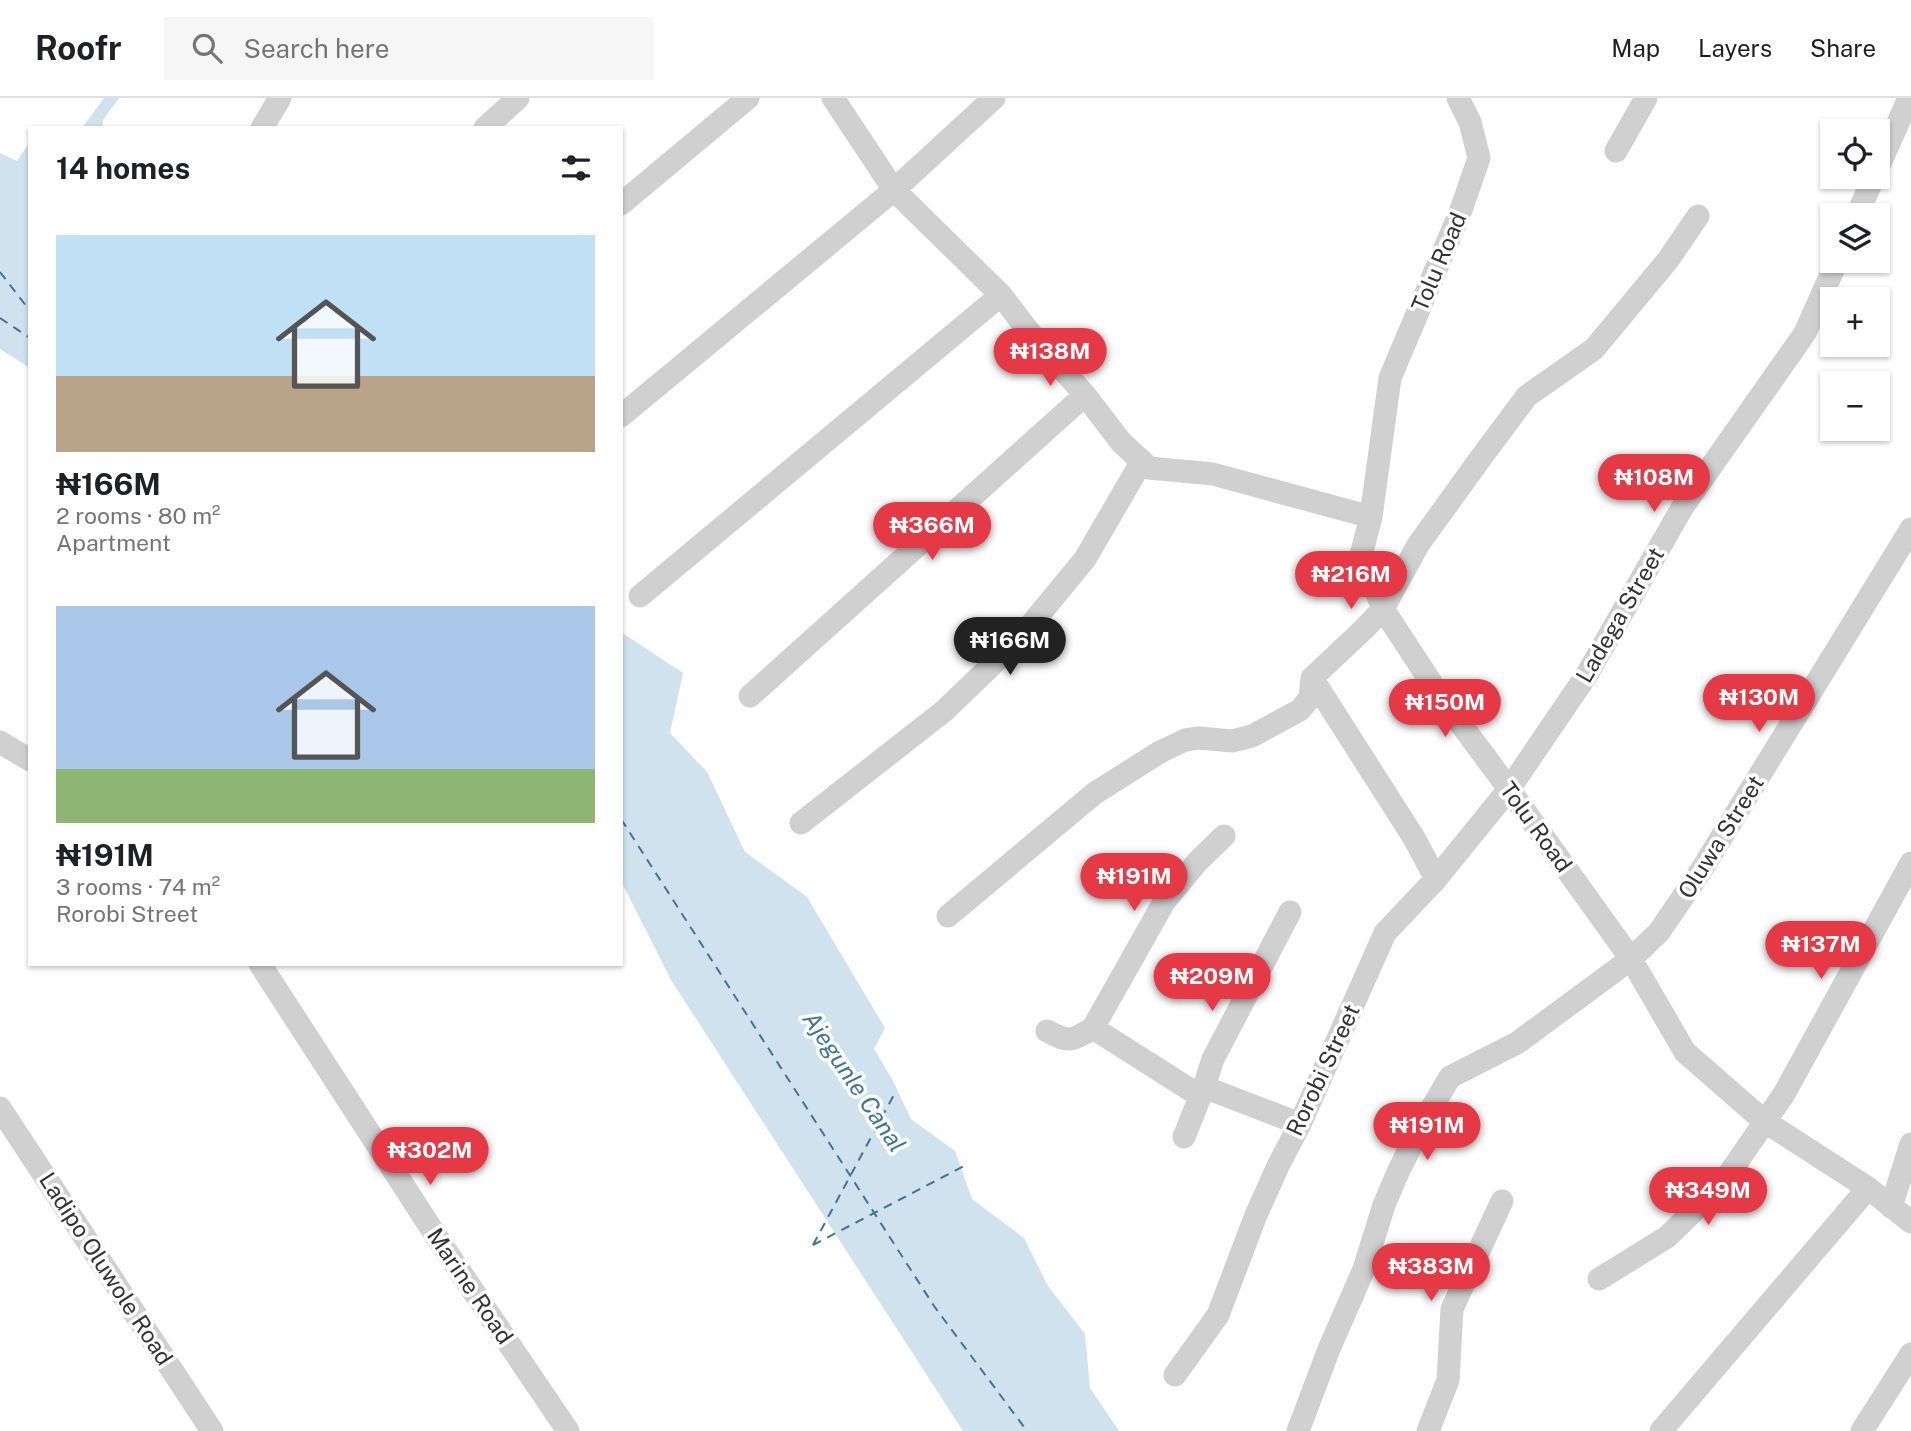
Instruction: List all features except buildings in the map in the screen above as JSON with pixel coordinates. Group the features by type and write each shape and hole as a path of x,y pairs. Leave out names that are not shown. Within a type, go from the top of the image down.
{"street":[{"path":"263,126 280,98"},
{"path":"487,126 518,98"},
{"path":"623,202 748,98"},
{"path":"833,98 894,190 1001,295 1121,442 1149,468 1213,474 1371,517"},
{"path":"623,414 894,190 994,98"},
{"name":"Tolu Road","path":"1458,98 1470,122 1479,158 1461,210 1390,378 1371,517 1361,555 1383,609 1440,696 1631,959 1685,1052 1764,1121 1868,1188 1911,1222"},
{"path":"1616,151 1646,98"},
{"path":"1890,141 1909,98"},
{"path":"948,916 1095,793 1160,752 1185,740 1199,738 1232,741 1252,736 1300,710 1310,698 1312,678 1383,609 1418,545 1527,396 1594,349 1668,260 1698,216"},
{"name":"Ladega Street","path":"1509,789 1586,676 1682,508 1805,333 1832,273"},
{"path":"640,596 1001,295"},
{"path":"750,696 1085,395"},
{"path":"801,824 944,711 1020,638 1085,559 1142,461"},
{"name":"Oluwa Street","path":"1298,1431 1329,1349 1364,1269 1384,1205 1421,1125 1450,1077 1517,1043 1631,959 1659,932 1702,870 1911,529"},
{"path":"1312,678 1436,879"},
{"path":"0,742 28,759"},
{"name":"Rorobi Street","path":"1175,1375 1218,1315 1256,1215 1300,1124 1385,933 1436,879 1509,789"},
{"path":"1047,1031 1064,1039 1076,1039 1093,1028 1164,902 1198,861 1224,836"},
{"path":"1600,1279 1667,1237 1722,1184 1784,1094 1911,863"},
{"path":"1184,1137 1213,1059 1290,912"},
{"name":"Marine Road","path":"261,966 440,1242 568,1431"},
{"path":"1093,1028 1202,1091 1300,1124"},
{"name":"Ladipo Oluwole Road","path":"0,1108 212,1431"},
{"path":"1891,1207 1911,1144"},
{"path":"1661,1431 1868,1188"},
{"path":"1429,1431 1448,1380 1452,1309 1502,1201"},
{"path":"1862,1431 1911,1354"}],"water":[{"path":"104,98 119,98 103,120 103,126 83,126"},
{"path":"28,145 28,367 0,349 0,153 17,161"},
{"name":"Ajegunle Canal","path":"623,633 683,673 670,733 707,772 745,852 807,897 885,1028 874,1049 911,1119 955,1151 972,1199 1024,1238 1048,1286 1085,1334 1090,1388 1119,1431 963,1431 671,980 623,885"}],"ferry route":[{"path":"0,272 28,308"},
{"path":"0,318 28,337"},
{"path":"623,822 934,1306 1027,1431"},
{"path":"813,1245 896,1091"},
{"path":"813,1245 964,1166"}]}
